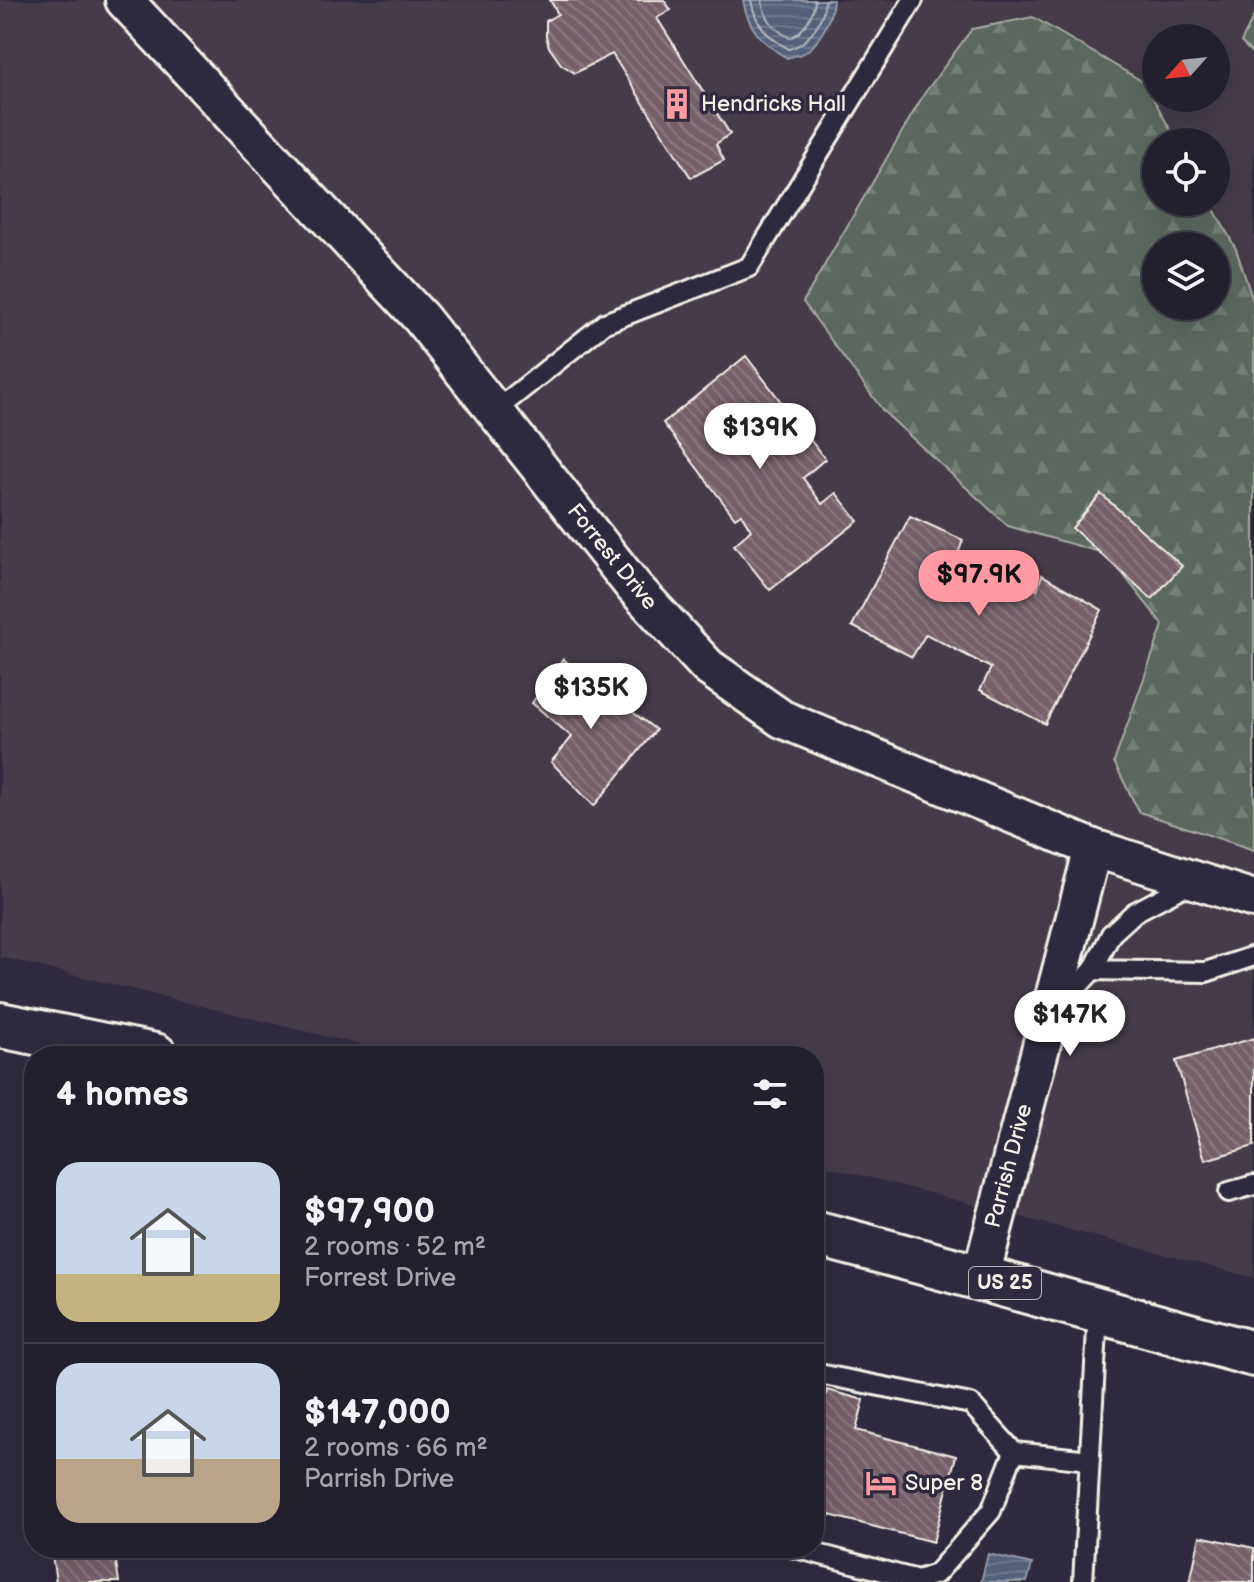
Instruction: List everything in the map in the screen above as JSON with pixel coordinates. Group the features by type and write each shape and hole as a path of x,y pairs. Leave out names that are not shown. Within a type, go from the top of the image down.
{"main road":[{"path":"0,1025 105,1046"},
{"name":"US 25","path":"824,1235 983,1264 1098,1311 1254,1354"}],"street":[{"name":"Forrest Drive","path":"124,0 421,318 634,587 708,667 782,719 1093,848 1254,899"},
{"name":"Parrish Drive","path":"983,1264 1093,848"}],"lane":[{"path":"495,411 605,323 749,267 913,0"},
{"path":"1050,1015 1093,970 1111,934 1135,912 1194,880"},
{"path":"1093,970 1206,972 1254,956"},
{"path":"1229,1192 1254,1185"},
{"path":"1083,1582 1098,1311"},
{"path":"824,1375 971,1404 1014,1452 1090,1460"},
{"path":"824,1556 918,1580 936,1574 991,1511 1014,1452"}],"shaded area":[{"path":"0,0 1254,0 1254,1278 824,1166 824,1046 365,1046 0,957"}],"green space":[{"path":"1254,16 1254,55 1241,42"},
{"path":"1033,17 1142,81 1142,112 1161,112 1169,128 1142,128 1142,216 1218,216 1227,232 1142,232 1142,320 1230,320 1230,238 1236,249 1254,304 1254,850 1139,812 1114,762 1163,625 1107,554 1008,526 884,412 803,302 924,94 972,29"}],"water":[{"path":"743,0 833,0 828,21 816,42 806,52 787,58 758,35"},
{"path":"988,1554 1032,1564 1027,1582 981,1582"}],"building":[{"name":"Hendricks Hall","path":"550,0 664,0 671,10 657,18 730,134 716,144 724,160 691,178 612,54 575,73 561,64 549,47 546,36 546,21 558,14"},
{"path":"746,356 825,459 803,478 822,504 836,493 858,521 770,590 734,545 751,530 741,514 735,518 663,423"},
{"path":"1101,494 1182,566 1152,599 1072,528"},
{"path":"910,516 963,540 958,554 1037,590 1042,575 1102,610 1045,724 980,690 991,668 926,634 912,657 852,626"},
{"path":"563,659 656,730 594,806 551,762 572,737 532,703"},
{"path":"1254,1038 1254,1146 1205,1160 1176,1061"},
{"name":"Super 8","path":"827,1390 864,1400 856,1430 956,1456 933,1542 824,1514 824,1402"},
{"path":"1200,1536 1254,1548 1254,1582 1190,1582"},
{"path":"52,1558 115,1558 119,1582 56,1582"}],"place":[{"name":"Hendricks Hall","path":"677,104"},
{"name":"Super 8","path":"881,1483"}]}
